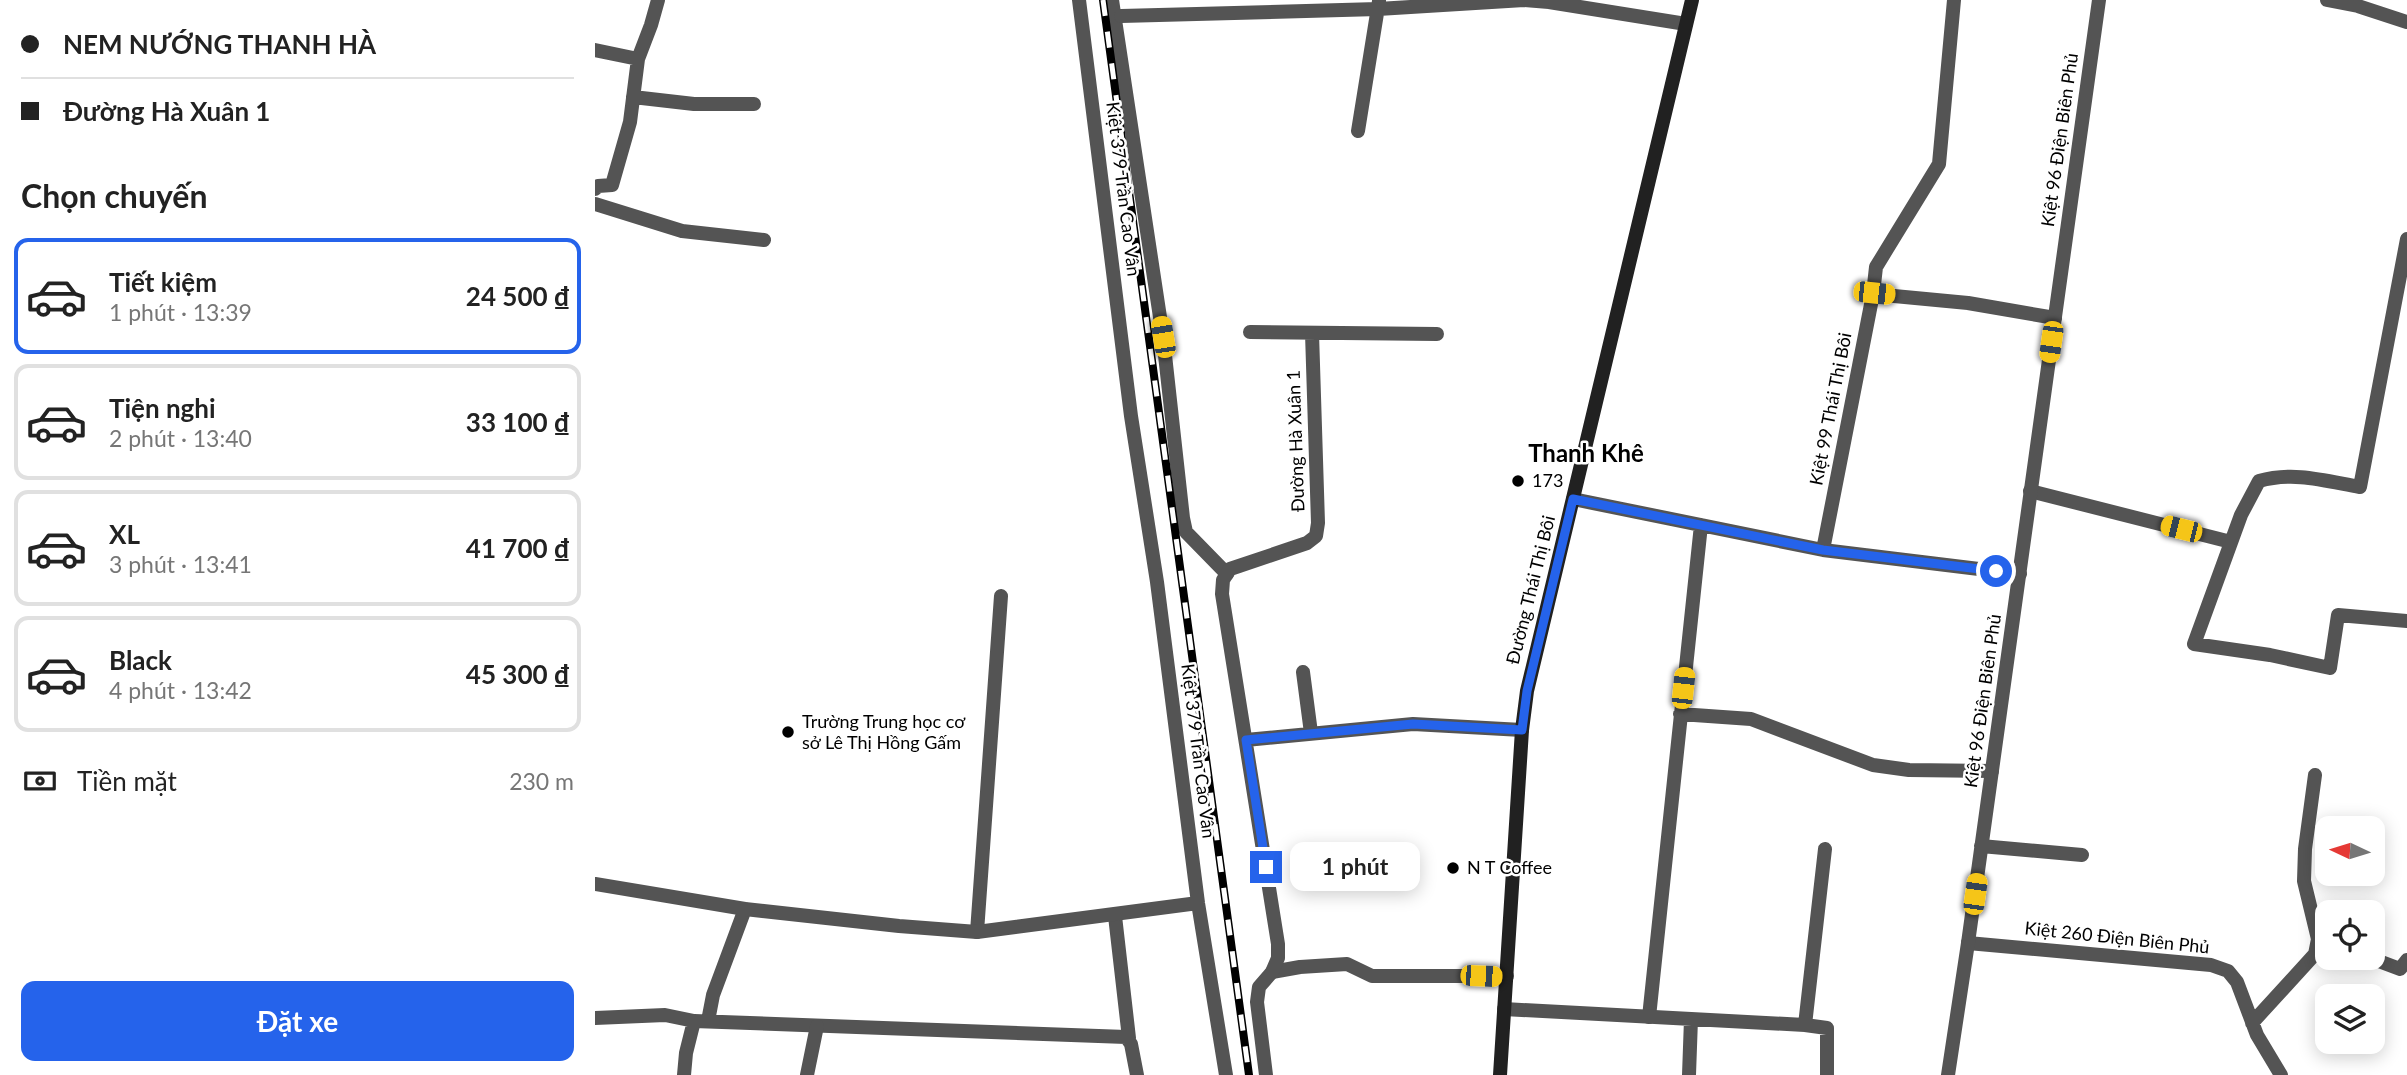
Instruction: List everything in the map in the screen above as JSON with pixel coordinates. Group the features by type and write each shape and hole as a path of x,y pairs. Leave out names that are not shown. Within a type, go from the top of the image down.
{"street":[{"path":"595,189 597,186 612,185 630,122 638,59 658,0"},
{"name":"Kiệt 379 Trần Cao Vân","path":"1079,0 1131,416 1157,582 1198,904 1226,1075"},
{"path":"1112,0 1163,337 1183,518 1187,532 1227,574 1223,580 1222,594 1278,944 1278,958 1272,972 1259,987 1257,1002 1266,1075"},
{"path":"1121,16 1524,0 1686,24"},
{"name":"Đường Thái Thị Bôi","path":"1500,1075 1522,730 1527,691 1692,0"},
{"name":"Kiệt 99 Thái Thị Bôi","path":"1823,550 1874,293 1876,267 1939,164 1954,0"},
{"name":"Kiệt 96 Điện Biên Phủ","path":"1948,1075 2099,0"},
{"path":"2335,1 2407,22"},
{"path":"1358,131 1379,4"},
{"path":"595,50 638,59"},
{"path":"633,97 694,104 754,104"},
{"path":"595,204 682,231 764,240"},
{"path":"2407,239 2360,487 2297,475 2259,481 2231,542 2194,644 2270,655 2330,668 2338,615 2407,621"},
{"path":"1874,293 1968,303 2055,318"},
{"path":"1250,332 1437,334"},
{"name":"Đường Hà Xuân 1","path":"1227,574 1230,569 1307,543 1316,536 1318,523 1312,333"},
{"path":"2030,491 2231,542"},
{"path":"1573,499 1823,550 2020,574"},
{"path":"1649,1017 1701,525"},
{"path":"977,932 1001,596"},
{"path":"1303,672 1311,733"},
{"path":"1680,714 1751,719 1873,765 1909,770 1992,771"},
{"path":"1246,740 1413,724 1522,730"},
{"path":"2315,775 2305,849 2304,881 2315,915"},
{"path":"1981,846 2082,855"},
{"path":"1805,1025 1825,849"},
{"path":"595,884 745,909 977,932 1198,904"},
{"path":"681,1074 685,1053 713,995 745,909"},
{"path":"1115,916 1129,1038 1137,1075"},
{"name":"Kiệt 260 Điện Biên Phủ","path":"1968,943 2211,965 2228,971 2237,982 2257,1035 2281,1075"},
{"path":"2252,1023 2315,954"},
{"path":"2385,963 2400,969 2407,960"},
{"path":"1272,972 1347,964 1372,976 1507,976"},
{"path":"1504,1009 1827,1028 1827,1075"},
{"path":"595,1018 665,1015 701,1021 1129,1038"},
{"path":"1689,1075 1691,1019"},
{"path":"807,1075 817,1026"}],"railway":[{"path":"1103,0 1249,1075"}],"place":[{"name":"173","path":"1518,481"},
{"name":"Trường Trung học cơ sở Lê Thị Hồng Gấm","path":"788,732"},
{"name":"N T Coffee","path":"1453,868"}],"district":[{"name":"Thanh Khê","path":"1586,454"}],"route":[{"path":"1266,867 1246,740 1413,724 1522,730 1527,691 1573,499 1823,550 1996,571"}]}
